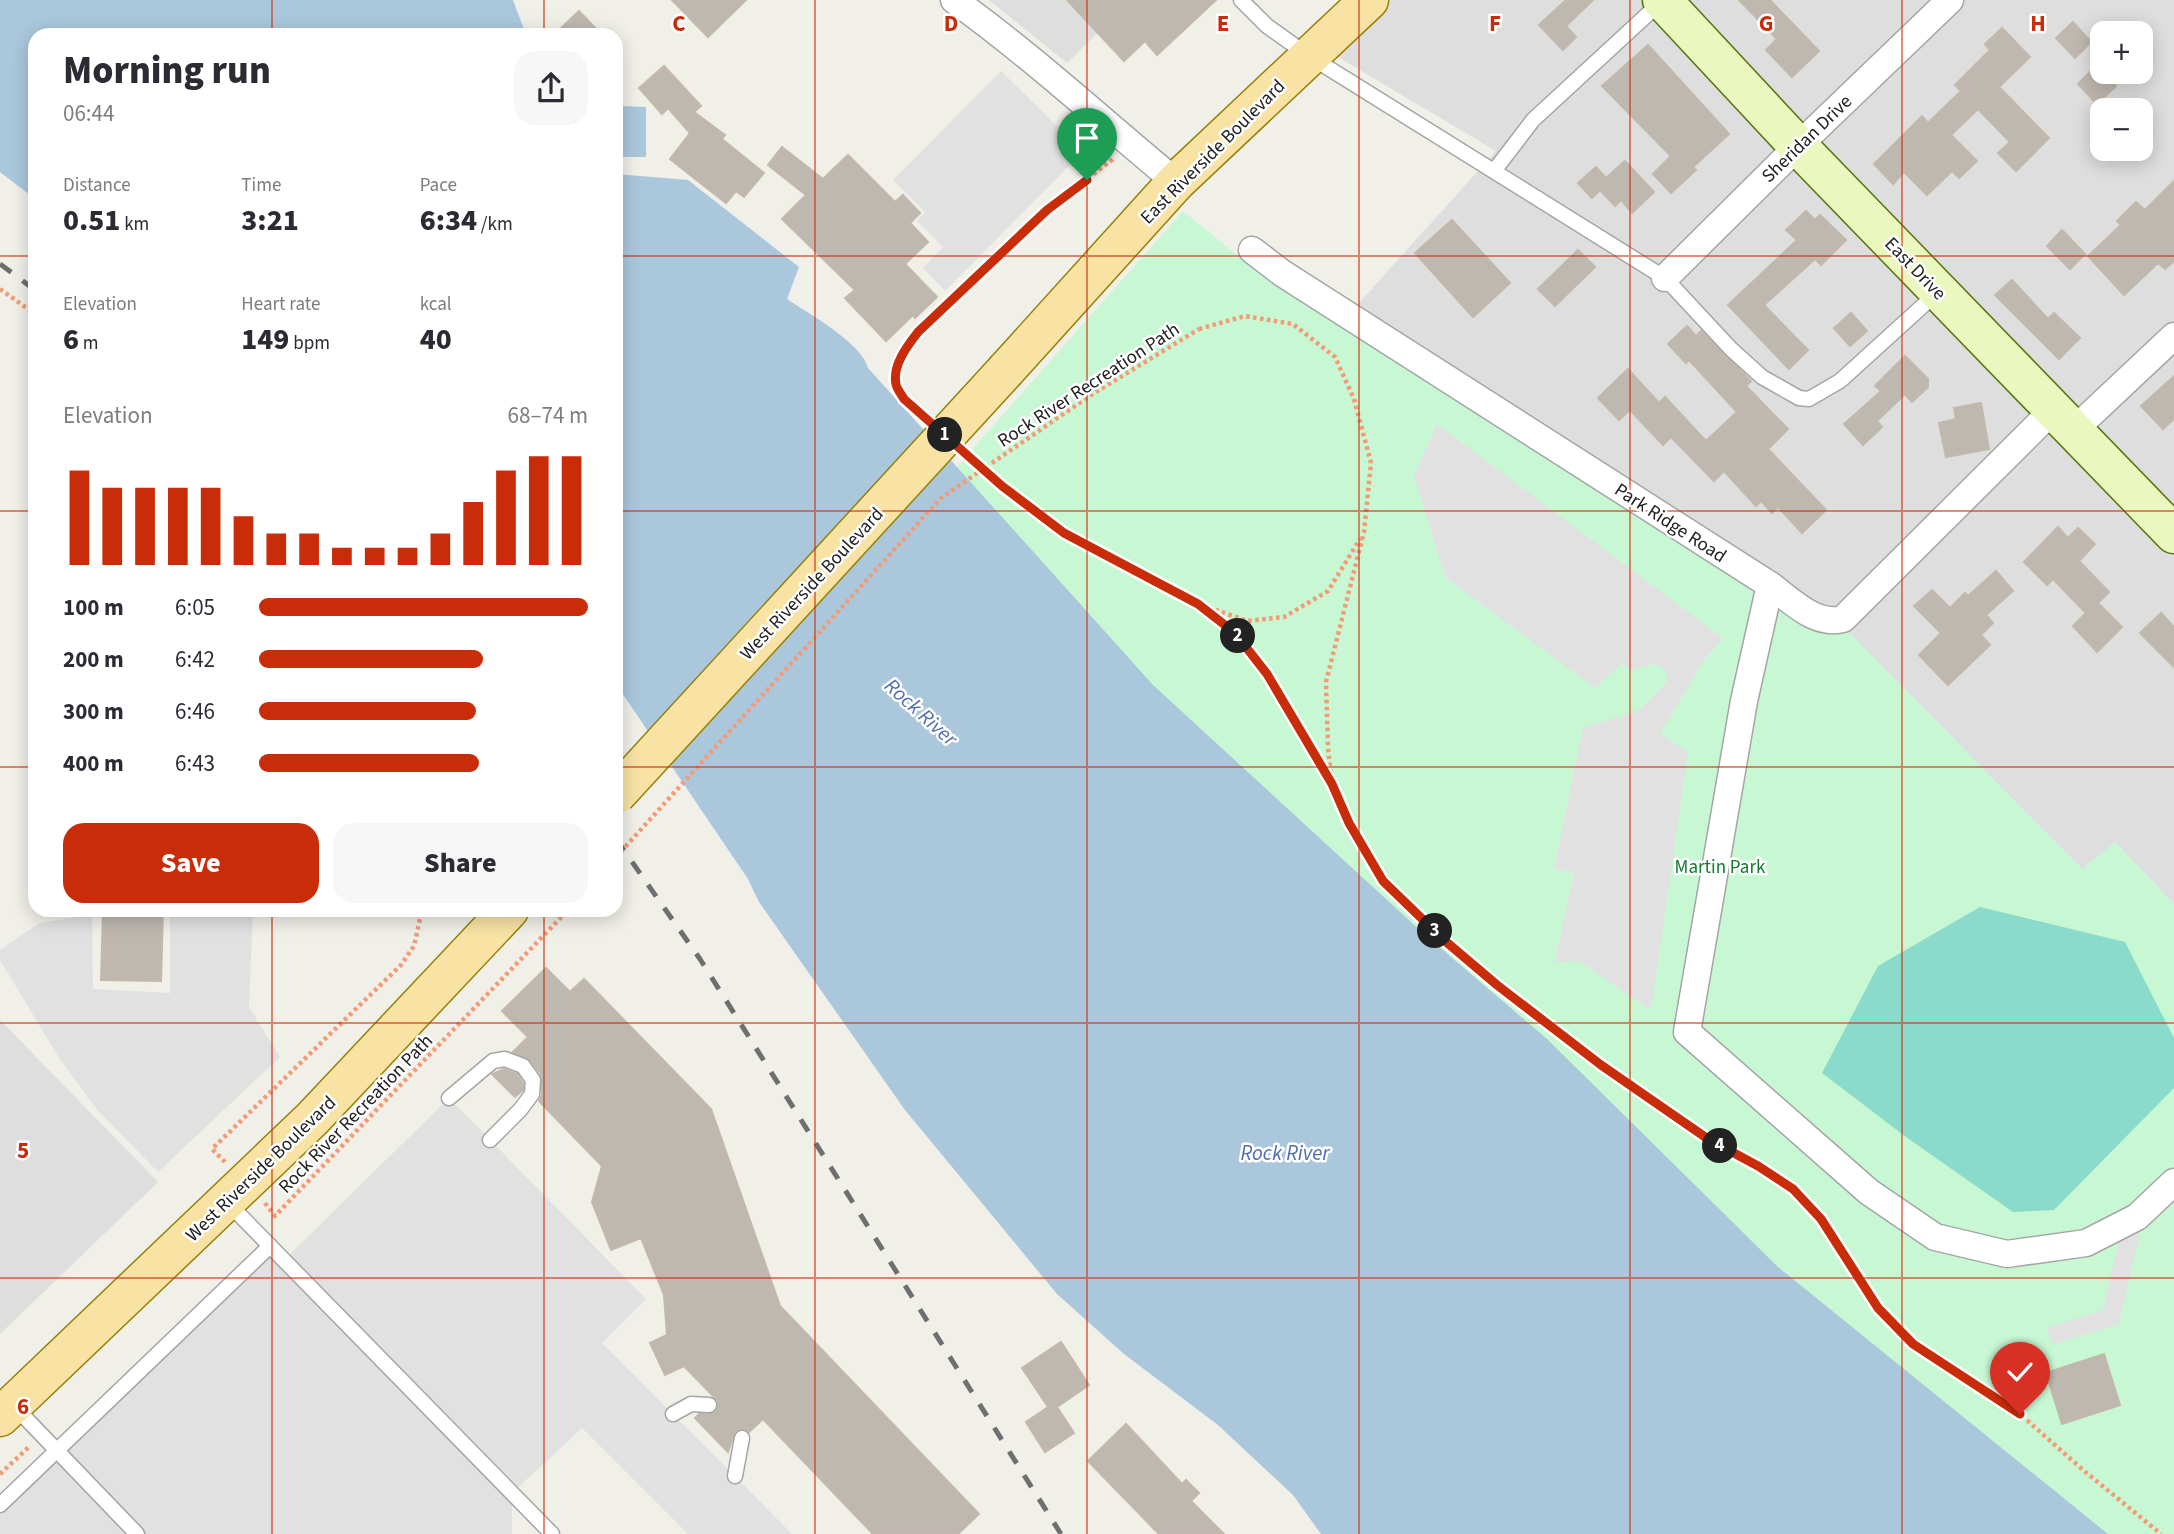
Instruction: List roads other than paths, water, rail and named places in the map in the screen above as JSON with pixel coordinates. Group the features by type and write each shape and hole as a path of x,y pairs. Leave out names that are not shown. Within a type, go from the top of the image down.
{"main road":[{"name":"East Riverside Boulevard","path":"1006,370 1176,182 1368,0"},
{"name":"West Riverside Boulevard","path":"623,787 1006,370"},
{"name":"West Riverside Boulevard","path":"4,1404 237,1192 312,1119 503,917"}],"street":[{"path":"954,0 1069,89 1130,145 1176,182"},
{"name":"East Drive","path":"1662,0 1798,146 2174,534"},
{"name":"Sheridan Drive","path":"1665,278 1950,0"},
{"name":"Park Ridge Road","path":"1252,250 1282,273 1770,585 1818,619 1830,622 1843,619 2064,420 2174,336"},
{"path":"1770,585 1744,701 1687,1032 1869,1192 1935,1237 2007,1254 2086,1243 2137,1217 2174,1182"}],"lane":[{"path":"1241,0 1267,26 1309,56 1665,278 1731,349 1762,377 1784,391 1809,399 1840,381 1939,292"},
{"path":"1494,171 1532,120 1662,0"},
{"path":"449,1098 493,1061 505,1059 523,1066 533,1080 532,1094 490,1140"},
{"path":"237,1192 271,1246 552,1534"},
{"path":"0,1505 271,1246"},
{"path":"4,1404 58,1449 137,1534"},
{"path":"673,1414 691,1404 709,1405"},
{"path":"735,1476 742,1438"}],"water":[{"path":"0,0 513,0 523,28 28,28 28,194 0,172"},
{"path":"623,106 646,107 646,157 623,157"},
{"name":"Rock River","path":"623,175 688,180 799,267 787,299 834,330 856,349 868,368 1153,685 1423,933 1547,1039 1778,1267 2108,1534 1321,1534 1293,1495 1218,1425 1124,1354 1057,1294 905,1110 759,902 748,879 623,694"}],"railway":[{"path":"0,264 28,285"},
{"path":"623,849 700,959 1061,1534"}],"park label":[{"name":"Martin Park","path":"1720,866"}]}
